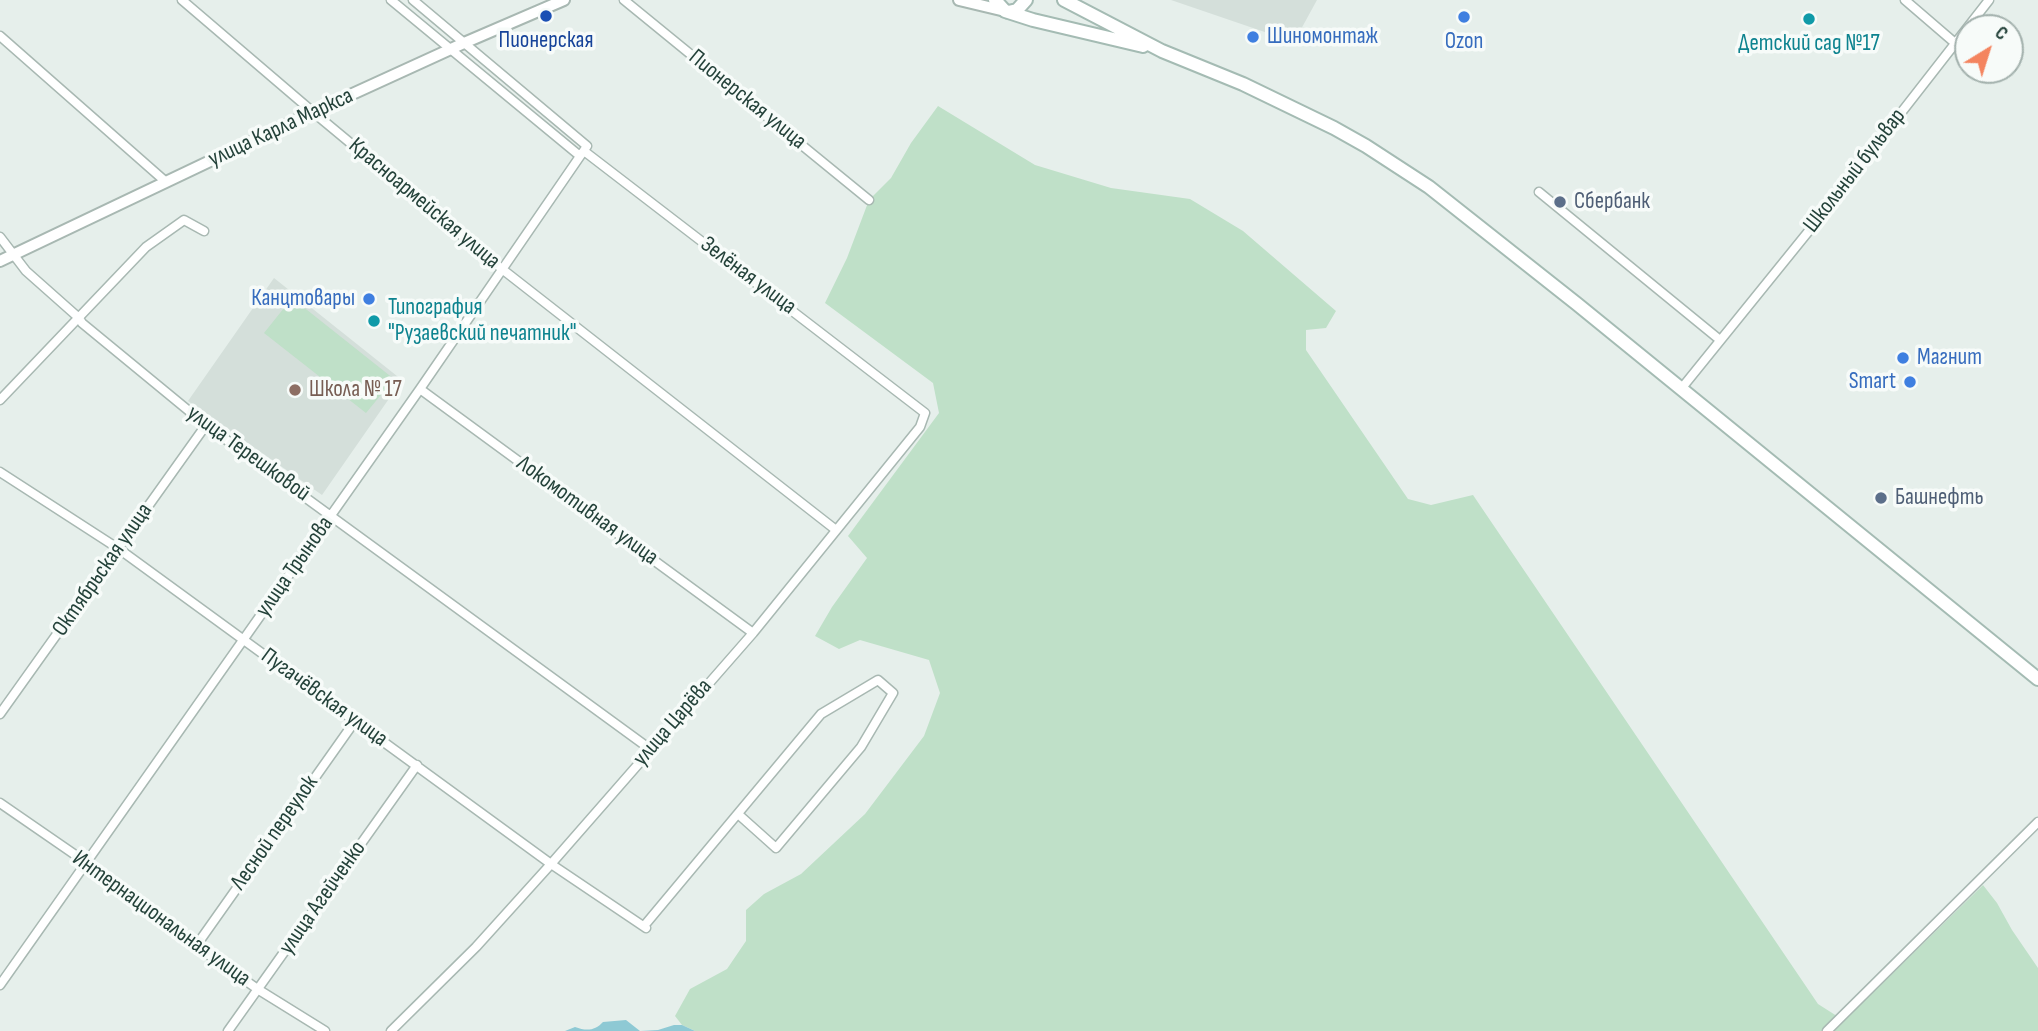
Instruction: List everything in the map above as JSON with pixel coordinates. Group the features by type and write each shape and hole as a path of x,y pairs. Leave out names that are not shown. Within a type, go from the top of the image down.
{"main road":[{"path":"995,0 1006,11 1033,20 1162,51"},
{"path":"1006,11 1017,10 1027,0"},
{"path":"1063,0 1162,51 1282,102 1356,140 1429,187 2038,680"}],"street":[{"name":"Красноармейская улица","path":"182,0 313,113 502,269 836,530"},
{"name":"Зелёная улица","path":"391,0 450,50 912,401"},
{"name":"Зелёная улица","path":"413,0 584,151"},
{"name":"улица Карла Маркса","path":"0,261 464,43 564,0"},
{"name":"Пионерская улица","path":"624,0 869,200"},
{"path":"959,0 1006,11"},
{"path":"1905,0 1954,42"},
{"name":"Школьный бульвар","path":"1978,14 1989,0"},
{"path":"0,36 166,182"},
{"name":"Школьный бульвар","path":"1681,389 1812,228 1954,44"},
{"name":"улица Трынова","path":"0,985 332,515 584,151"},
{"path":"1539,192 1720,340"},
{"path":"0,400 146,247 184,220 204,231"},
{"name":"улица Терешковой","path":"0,237 26,271 82,323 206,425 650,749"},
{"name":"Локомотивная улица","path":"420,389 753,633"},
{"name":"улица Царёва","path":"391,1031 476,947 753,633 920,426 925,413 912,401"},
{"name":"Октябрьская улица","path":"0,714 206,425"},
{"path":"0,483 3,473"},
{"name":"Пугачёвская улица","path":"3,473 119,549 551,864 645,927 738,814"},
{"path":"878,680 893,693 861,747 776,848 738,814 821,714 878,680"},
{"name":"Лесной переулок","path":"195,946 355,721"},
{"name":"улица Агейченко","path":"228,1031 417,765"},
{"name":"Интернациональная улица","path":"0,803 87,863 195,946 324,1031"},
{"path":"1827,1031 2038,822"}],"shaded area":[{"path":"1171,0 1317,0 1294,42"},
{"name":"Школа № 17","path":"274,278 402,380 322,495 188,401"}],"green space":[{"path":"938,106 1035,165 1111,188 1190,199 1243,231 1336,311 1326,328 1306,330 1306,350 1408,499 1431,505 1473,495 1818,1004 1840,1018 1851,1014 1983,885 2038,968 2038,1031 695,1031 682,1025 675,1016 690,989 727,969 746,941 746,910 764,894 801,874 865,814 924,736 940,693 929,660 860,640 839,649 815,636 867,558 848,536 939,413 933,383 825,303 847,258 869,200 891,178 911,143"},
{"path":"292,298 394,379 366,413 264,333"}],"water":[{"path":"626,1020 640,1031 565,1031 575,1027 590,1029 603,1022"},
{"path":"682,1025 695,1031 640,1031"}],"place":[{"name":"Пионерская","path":"546,16"},
{"name":"Ozon","path":"1464,17"},
{"name":"Детский сад №17","path":"1809,19"},
{"name":"Шиномонтаж","path":"1253,37"},
{"name":"Сбербанк","path":"1560,202"},
{"name":"Канцтовары","path":"369,299"},
{"name":"Типография \"Рузаевский печатник\"","path":"374,321"},
{"name":"Магнит","path":"1903,358"},
{"name":"Smart","path":"1910,382"},
{"name":"Школа № 17","path":"295,390"},
{"name":"Башнефть","path":"1881,498"}]}
